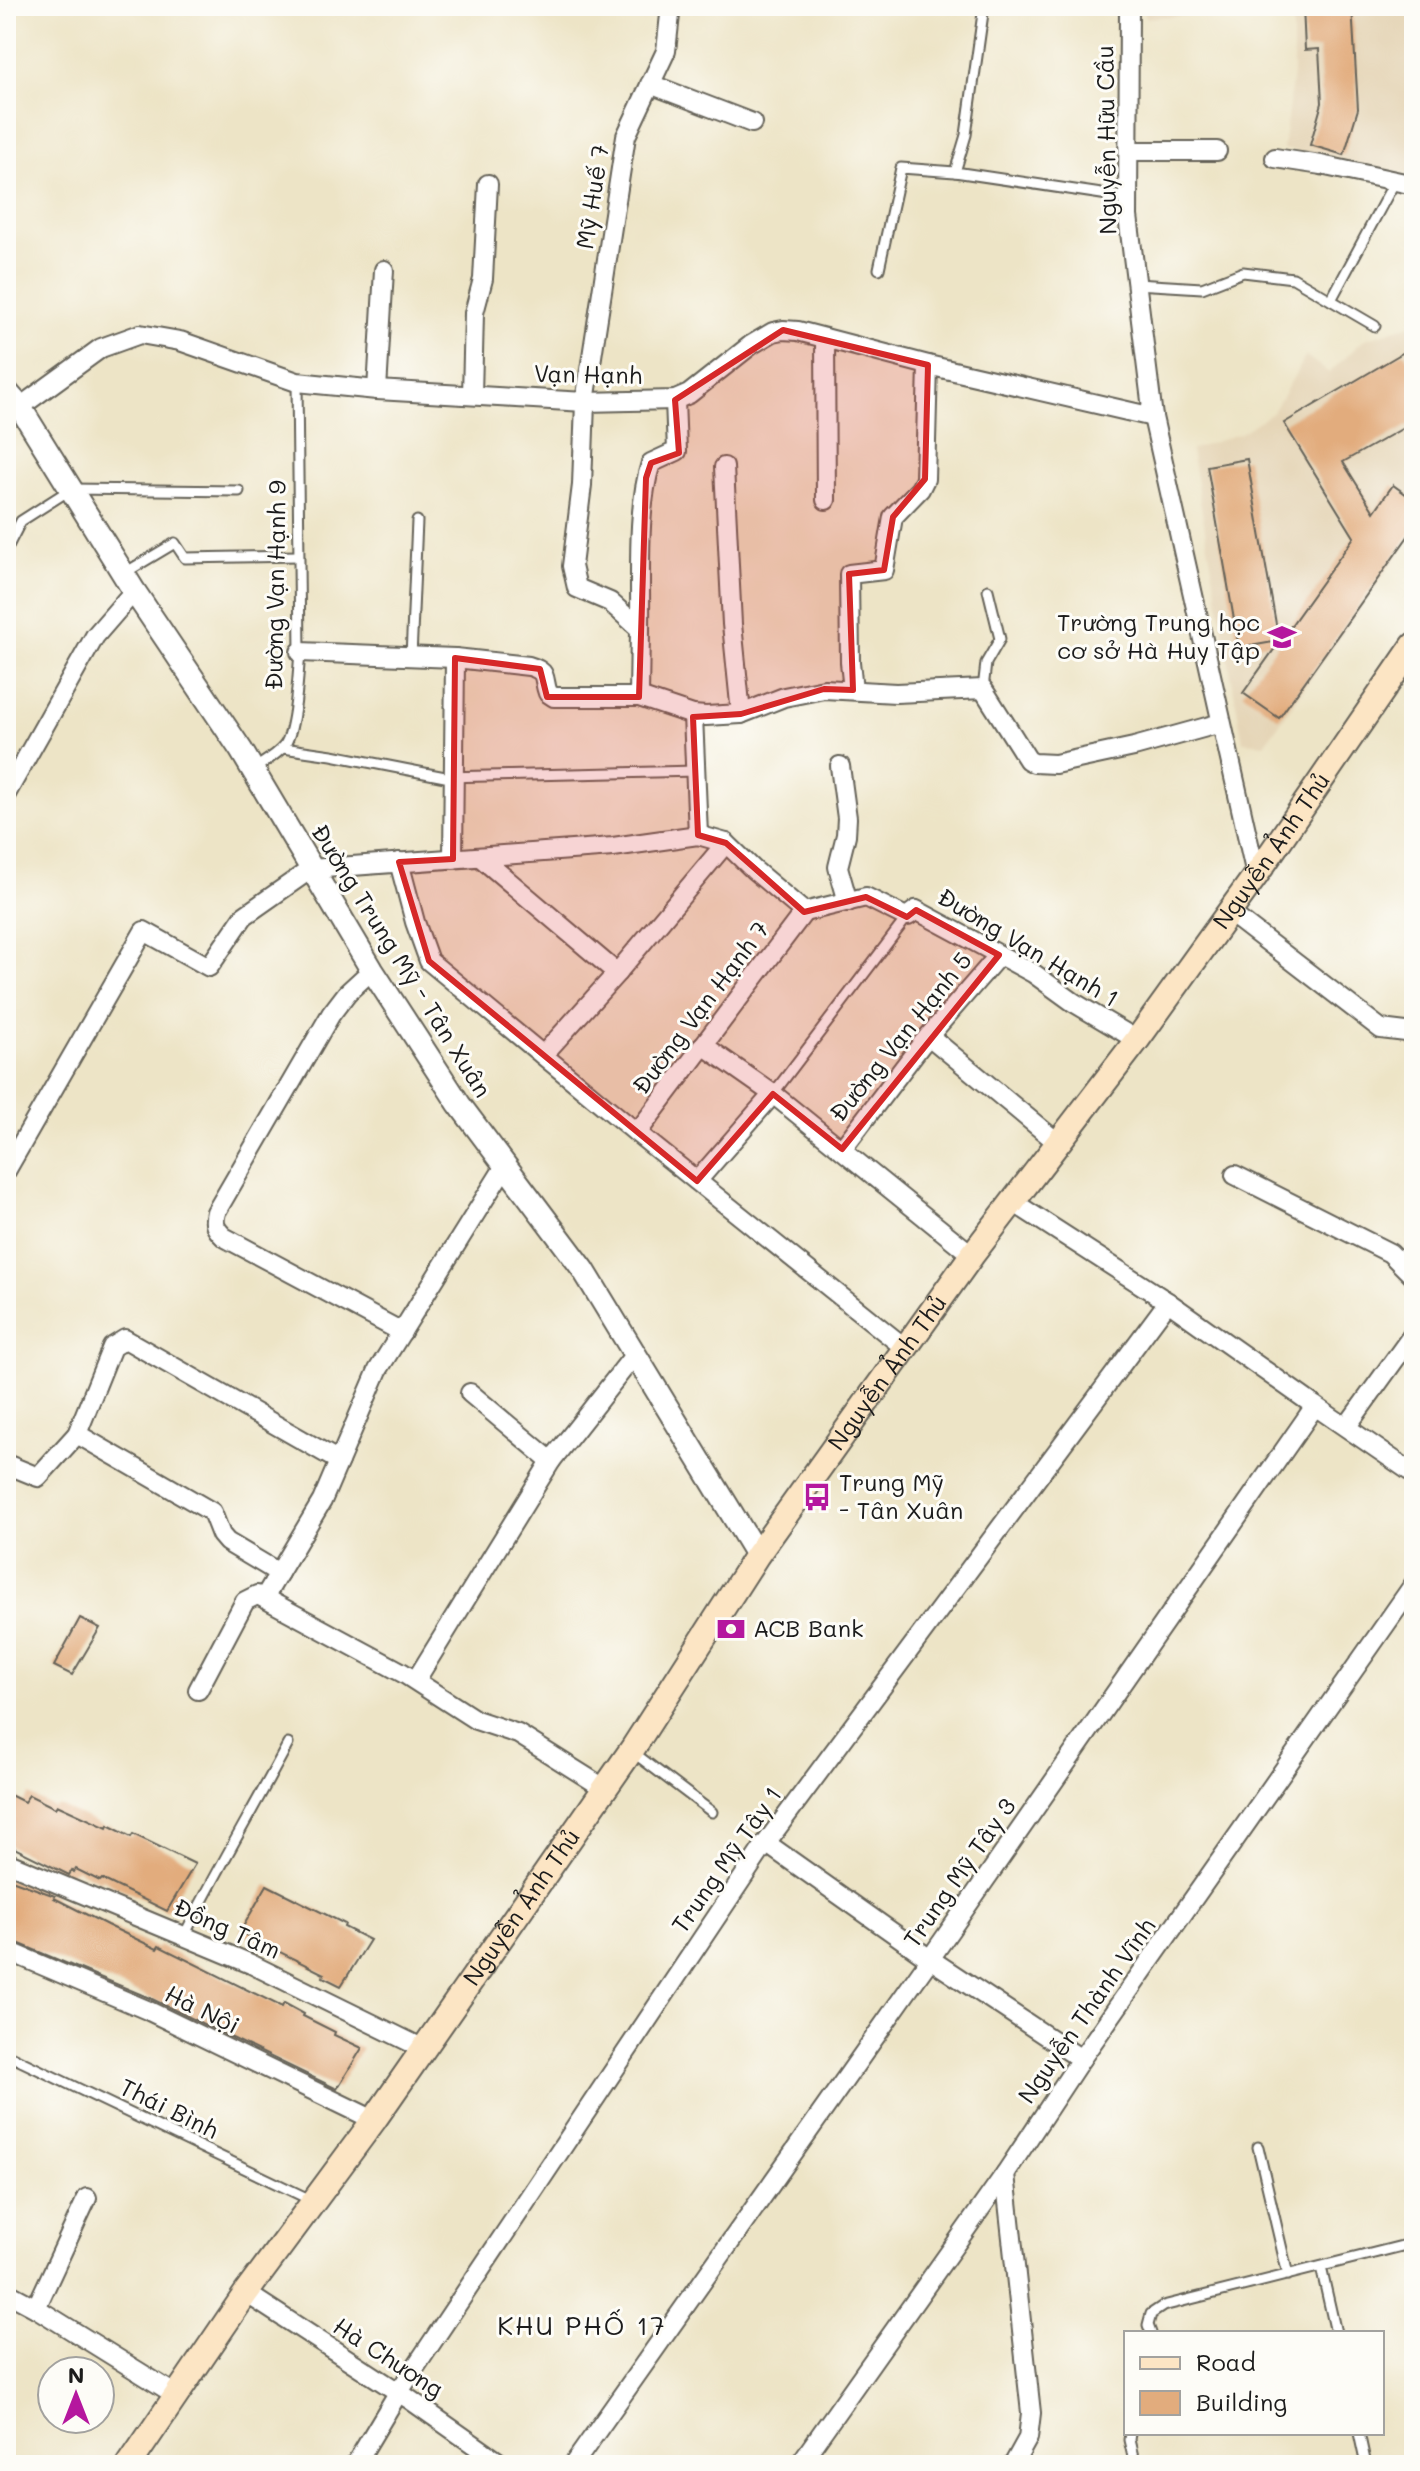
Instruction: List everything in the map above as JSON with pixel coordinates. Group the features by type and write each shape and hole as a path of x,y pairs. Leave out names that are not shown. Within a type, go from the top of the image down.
{"main road":[{"name":"Nguyễn Ảnh Thủ","path":"133,2464 246,2293 374,2120 631,1751 757,1555 972,1255 1137,1040 1256,875 1414,645"}],"street":[{"name":"Mỹ Huế 7","path":"640,629 610,602 577,588 572,566 582,485 585,402 626,136 666,51 671,6"},
{"name":"Nguyễn Hữu Cầu","path":"1129,6 1128,216 1153,417 1256,875"},
{"path":"650,84 752,123"},
{"path":"1129,151 1217,151"},
{"path":"1275,158 1414,185"},
{"path":"472,395 474,313 483,279 488,184"},
{"path":"377,390 384,270"},
{"name":"Vạn Hạnh","path":"13,399 101,348 140,334 180,341 297,382 377,390 585,402 675,400 689,394 751,345 773,332 783,330 798,331 928,365 1153,417"},
{"path":"825,338 826,500"},
{"path":"853,690 849,574 884,570 893,517 920,489 925,479 928,365"},
{"name":"Đường Trung Mỹ - Tân Xuân","path":"13,399 253,770 372,970 459,1104 583,1269 757,1555"},
{"path":"639,697 646,478 651,463 677,451 675,400"},
{"path":"724,467 732,624 741,714"},
{"path":"6,794 129,582"},
{"path":"300,652 455,658 540,669 544,673 548,693 554,697 639,697 693,715 741,714 784,697 835,688 896,693 983,689 1028,760 1043,765 1134,747 1221,723"},
{"path":"453,859 455,658"},
{"path":"693,715 698,835"},
{"path":"840,766 847,818 838,867 848,902"},
{"path":"6,1171 144,931 209,967 244,916 311,869 613,847 698,835 726,843 804,912"},
{"path":"543,1055 617,973 726,843"},
{"path":"480,857 617,973"},
{"path":"399,862 429,961 905,1348"},
{"name":"Đường Vạn Hạnh 1","path":"804,912 866,897 908,916 916,910 1033,973 1073,1002 1137,1040"},
{"name":"Đường Vạn Hạnh 7","path":"637,1133 804,912"},
{"path":"1229,912 1381,1029 1414,1033"},
{"name":"Đường Vạn Hạnh 5","path":"842,1149 929,1036 999,955"},
{"path":"372,970 347,993 331,1014 214,1220 215,1228 224,1237 402,1332"},
{"path":"929,1036 1058,1143"},
{"path":"703,1045 773,1094 972,1255"},
{"path":"697,1181 773,1094"},
{"path":"264,1598 322,1501 378,1370 505,1166"},
{"path":"1235,1175 1390,1253 1414,1277"},
{"path":"1013,1202 1168,1302 1414,1474"},
{"name":"Trung Mỹ Tây 1","path":"355,2465 398,2393 766,1843 1168,1302"},
{"path":"1347,1426 1414,1333"},
{"path":"6,1464 38,1477 77,1434 112,1347 125,1339 339,1461"},
{"path":"416,1680 551,1461 635,1354"},
{"path":"470,1393 551,1461"},
{"name":"Trung Mỹ Tây 3","path":"573,2465 1315,1406"},
{"path":"77,1434 212,1512 227,1542 279,1573"},
{"name":"Nguyễn Thành Vĩnh","path":"799,2465 1414,1584"},
{"path":"198,1690 245,1601 257,1595 416,1680 469,1716 511,1730 604,1788"},
{"path":"766,1843 930,1959 1081,2059"},
{"name":"Đồng Tâm","path":"6,1862 251,1964 424,2049"},
{"name":"Hà Nội","path":"6,1950 147,2010 374,2120"},
{"path":"1005,2174 1031,2413 1028,2438 1013,2465"},
{"path":"36,2308 87,2198"},
{"path":"6,2292 176,2395"},
{"name":"Hà Chương","path":"246,2293 503,2465"}],"lane":[{"path":"955,172 966,135 984,6"},
{"path":"879,269 901,168 955,172 1128,198"},
{"path":"1331,300 1395,181"},
{"path":"1136,284 1202,288 1243,272 1293,278 1375,326"},
{"name":"Đường Vạn Hạnh 9","path":"283,748 289,738 300,652 297,382"},
{"path":"6,550 21,521 71,489 239,491"},
{"path":"411,657 417,521"},
{"path":"129,582 175,543 185,558 298,556"},
{"path":"983,689 986,663 1000,639 988,590"},
{"path":"253,770 283,748 452,777 696,771"},
{"path":"773,1094 908,916"},
{"path":"184,1936 213,1877 238,1838 288,1744"},
{"path":"631,1751 712,1812"},
{"name":"Thái Bình","path":"6,2054 313,2201"},
{"path":"1258,2147 1288,2275"},
{"path":"1150,2331 1148,2325 1151,2314 1163,2306 1414,2243"},
{"path":"1321,2267 1336,2331"},
{"path":"1130,2435 1135,2465"},
{"path":"1359,2435 1366,2465"}],"highlighted area":[{"path":"783,330 928,365 925,479 893,517 884,570 849,574 853,690 824,689 741,714 693,717 698,835 726,843 804,912 866,897 907,917 916,910 999,955 842,1149 773,1094 697,1181 429,961 399,862 453,859 455,658 540,669 547,697 639,697 646,478 651,463 679,453 675,400"}],"shaded area":[{"path":"1144,6 1414,6 1414,176 1283,149 1293,74 1293,9 1145,18"},
{"name":"Trường Trung học cơ sở Hà Huy Tập","path":"1414,324 1414,532 1265,744 1243,742 1191,450 1241,433 1273,412 1306,356 1329,373 1365,339"}],"building":[{"path":"1303,6 1352,6 1358,109 1344,155 1310,145 1322,103 1319,49 1305,50"},
{"name":"Trường Trung học cơ sở Hà Huy Tập","path":"1404,352 1414,369 1414,422 1343,462 1374,512 1393,485 1414,500 1414,528 1279,718 1243,693 1354,537 1284,423"},
{"name":"Trường Trung học cơ sở Hà Huy Tập","path":"1247,459 1279,641 1239,648 1207,466"},
{"path":"80,1618 100,1628 72,1675 54,1666"},
{"path":"6,1793 24,1802 29,1795 55,1808 57,1805 107,1828 108,1825 131,1837 133,1834 195,1864 167,1911 76,1869 69,1875 6,1844"},
{"path":"6,1878 55,1896 107,1925 157,1949 159,1946 282,2007 284,2003 335,2032 334,2035 362,2048 337,2089 152,1999 8,1939"},
{"path":"267,1885 370,1940 341,1986 323,1977 324,1974 240,1932"}],"place":[{"name":"Trường Trung học cơ sở Hà Huy Tập","path":"1282,637"},
{"name":"Trung Mỹ - Tân Xuân","path":"817,1497"},
{"name":"ACB Bank","path":"731,1629"}],"district":[{"name":"KHU PHỐ 17","path":"582,2326"}]}
